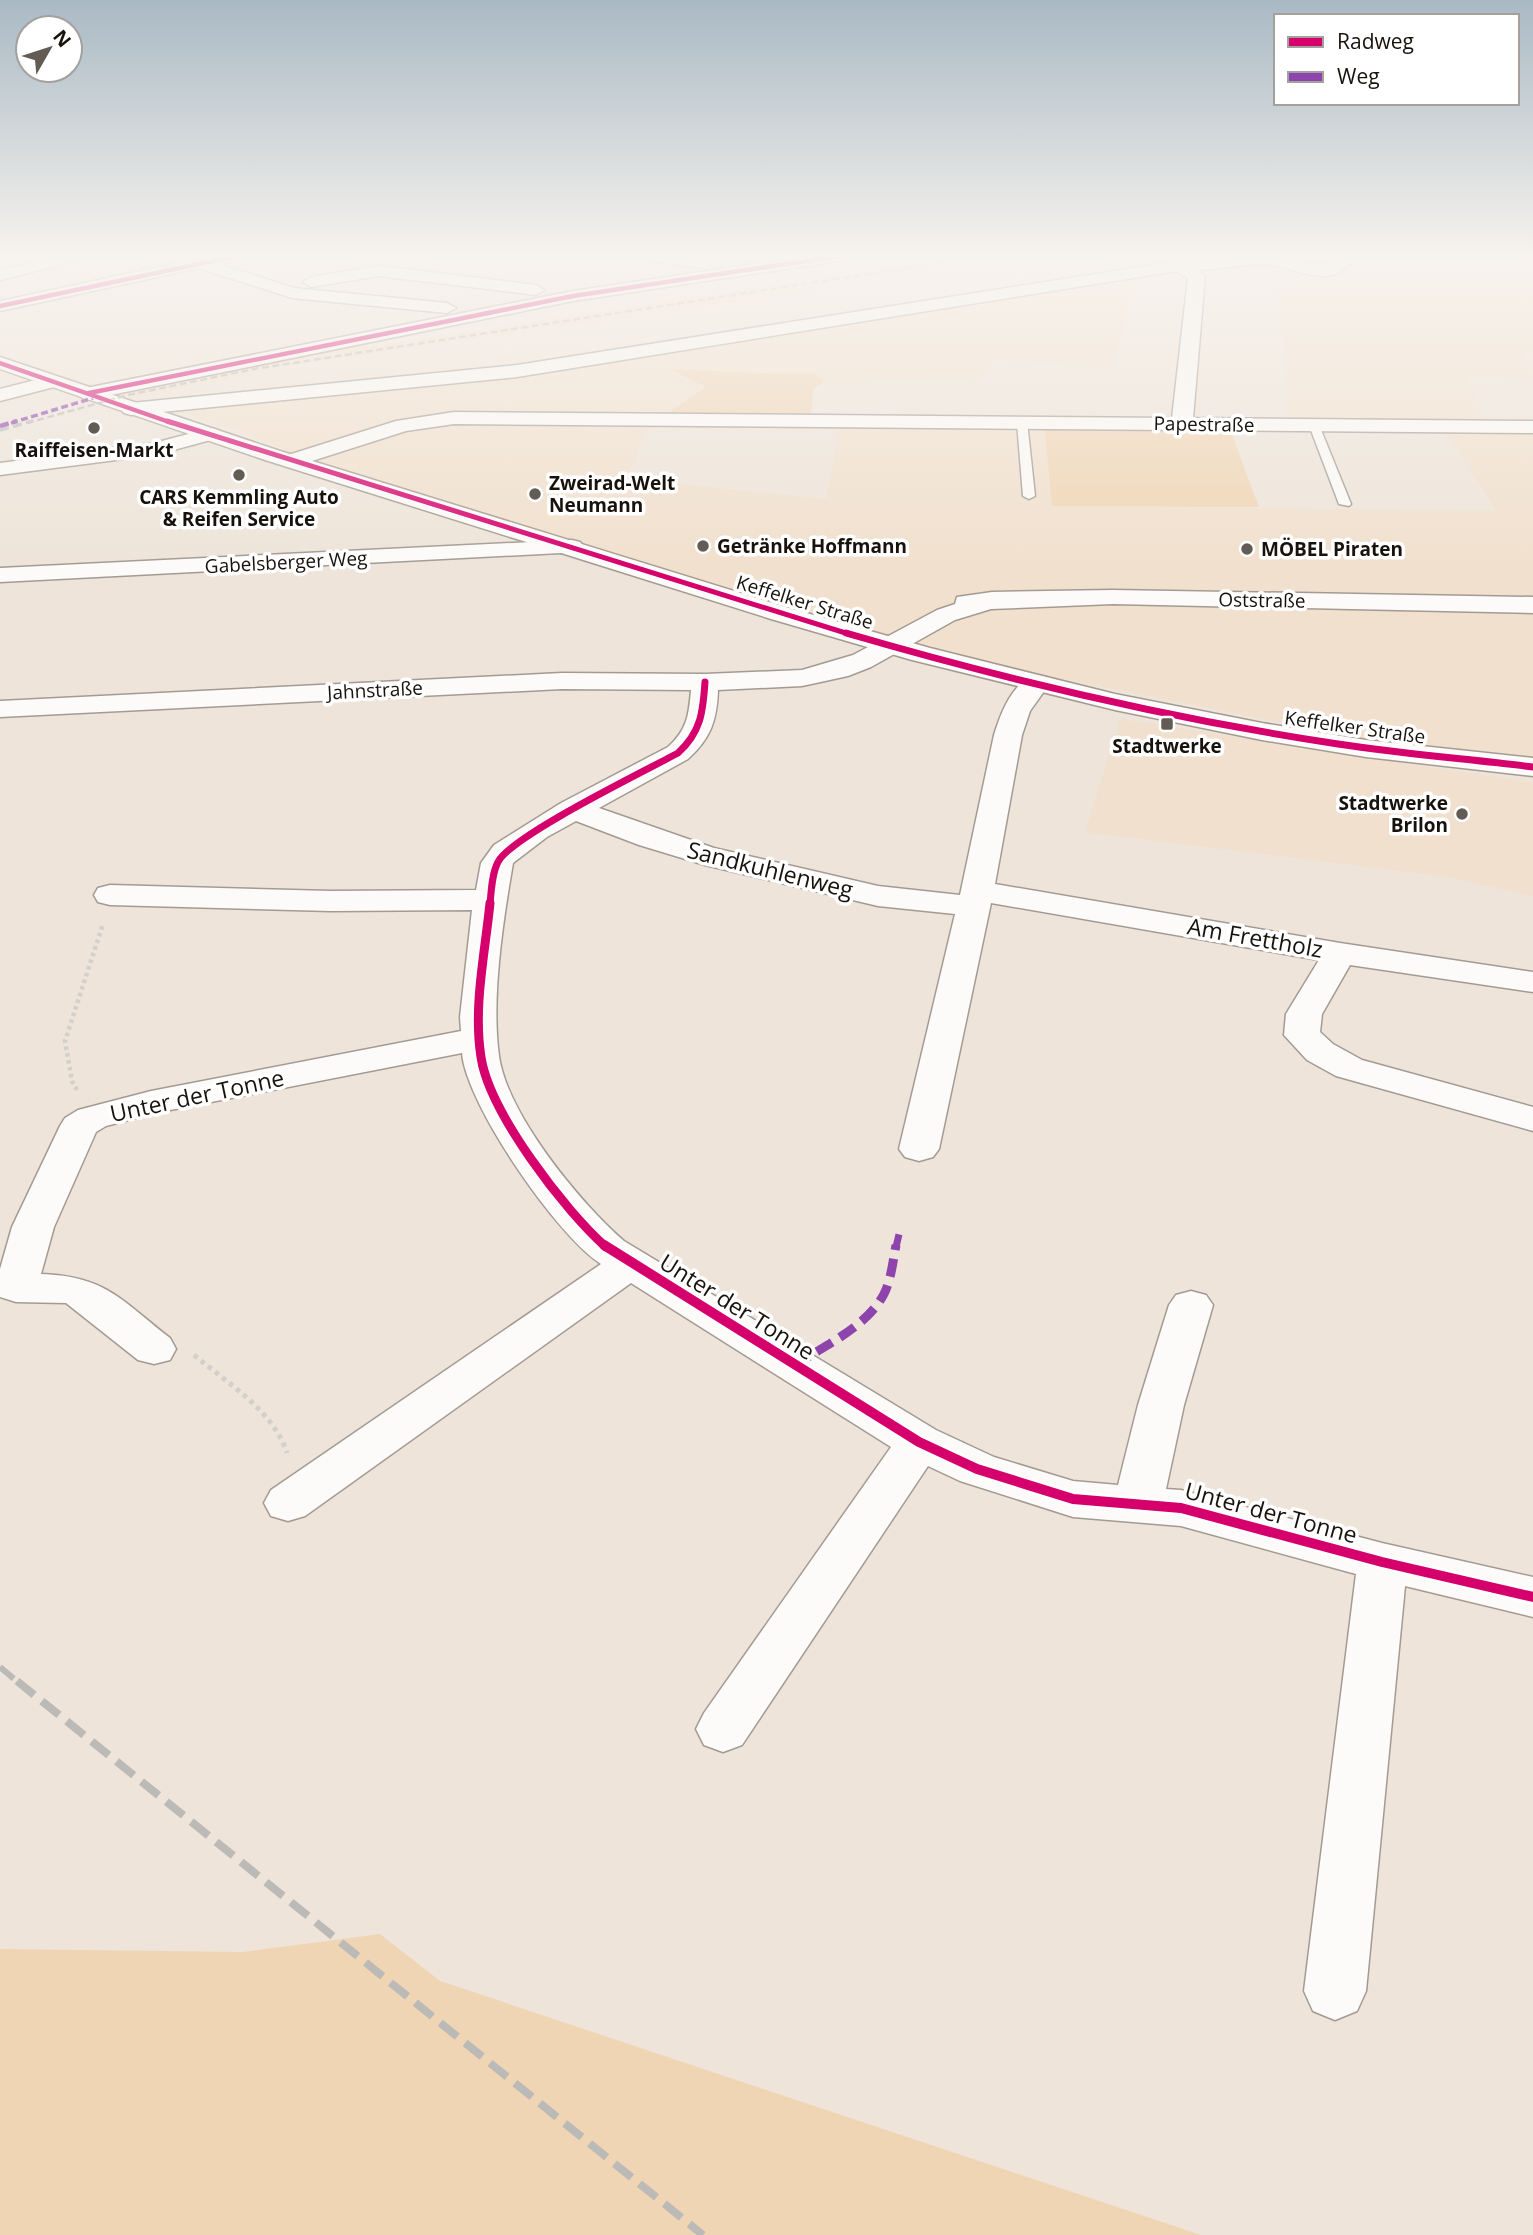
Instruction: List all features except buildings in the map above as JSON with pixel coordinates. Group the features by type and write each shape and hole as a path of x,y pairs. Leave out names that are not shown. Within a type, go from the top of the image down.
{"street":[{"path":"86,394 258,359"},
{"path":"131,409 524,370 591,359"},
{"path":"1182,424 1189,359"},
{"name":"Keffelker Straße","path":"0,363 86,394 293,461 890,646 1036,683 1308,740 1408,755 1454,757 1533,767"},
{"path":"0,395 51,382"},
{"name":"Papestraße","path":"293,461 403,425 443,418 1533,427"},
{"path":"0,469 155,449 211,434"},
{"name":"Gabelsberger Weg","path":"0,575 572,547"},
{"name":"Oststraße","path":"855,636 886,619 931,606 992,600 1113,597 1533,605"},
{"name":"Oststraße","path":"890,646 946,615 992,600"},
{"name":"Jahnstraße","path":"749,680 793,667 855,636"},
{"name":"Jahnstraße","path":"0,709 562,681 705,682 802,678 839,670 890,646"},
{"name":"Unter der Tonne","path":"705,682 701,726 695,739 678,753 572,809 505,852 497,863 490,900 478,1040 487,1080 495,1099 555,1192 589,1233 631,1263 919,1442 977,1469 1042,1491 1092,1502 1181,1508 1382,1562 1533,1597"},
{"path":"919,1149 1008,735 1016,710 1036,683"},
{"name":"Sandkuhlenweg","path":"572,809 676,847 897,900 975,898"},
{"path":"110,895 344,901 490,900"},
{"name":"Am Frettholz","path":"975,898 1533,982"},
{"path":"1340,953 1304,1014 1302,1035 1320,1052 1349,1068 1533,1119"},
{"name":"Unter der Tonne","path":"154,1349 88,1294 71,1289 16,1288 39,1215 79,1126 92,1118 151,1102 478,1040"},
{"name":"Unter der Tonne","path":"288,1503 631,1263"},
{"path":"1138,1504 1161,1405 1191,1305"},
{"path":"723,1729 919,1442"},
{"name":"Unter der Tonne","path":"1335,1991 1382,1562"}],"lane":[{"path":"1022,422 1029,496"},
{"path":"1314,425 1345,504"}],"path":[{"path":"92,1118 72,1081 65,1041 110,895"},
{"path":"154,1349 176,1348 190,1352 274,1425 286,1442 289,1465 288,1503"}],"shaded area":[{"path":"282,359 332,359 125,400 112,395"},
{"path":"587,359 1115,359 1113,368 994,360 976,381 878,380 844,385 824,382 814,373 672,370 706,387 673,415 651,422 626,478 826,499 840,424 1044,424 1052,506 1496,511 1439,421 1289,419 1284,359 1526,359 1533,379 1468,376 1483,421 1533,422 1533,767 1454,757 884,643 331,471 247,433 158,407 444,381"},
{"path":"669,369 814,373 824,382 813,389 811,416 672,415 672,410 706,387"},
{"path":"1044,424 1230,429 1259,507 1052,506"},
{"path":"1121,719 1533,783 1533,896 1449,877 1085,832"},
{"path":"380,1934 440,1981 1201,2235 0,2235 0,1949 243,1952"}],"railway":[{"path":"27,423 128,395 254,369 317,359"},
{"path":"0,430 33,421"},
{"path":"0,1667 19,1683"},
{"path":"17,1681 703,2235"}],"marked path":[{"path":"0,426 93,398"},
{"path":"794,1366 857,1323 878,1303 885,1292 900,1230"}],"cycle path":[{"path":"89,393 257,359"},
{"path":"0,363 272,455 780,613 921,654 1115,702 1262,732 1339,745 1533,767"},
{"path":"705,682 701,722 694,737 678,753 536,830 505,852 497,863 490,900 478,1017 481,1058 487,1081 507,1120 561,1201 583,1227 609,1250 889,1424 919,1442 977,1469 1073,1499 1181,1508 1382,1562 1533,1597"}],"place":[{"name":"Raiffeisen-Markt","path":"94,428"},
{"name":"CARS Kemmling Auto & Reifen Service","path":"239,475"},
{"name":"Zweirad-Welt Neumann","path":"535,494"},
{"name":"Getränke Hoffmann","path":"703,546"},
{"name":"MÖBEL Piraten","path":"1247,549"},
{"name":"Stadtwerke","path":"1167,724"},
{"name":"Stadtwerke Brilon","path":"1462,814"}]}
